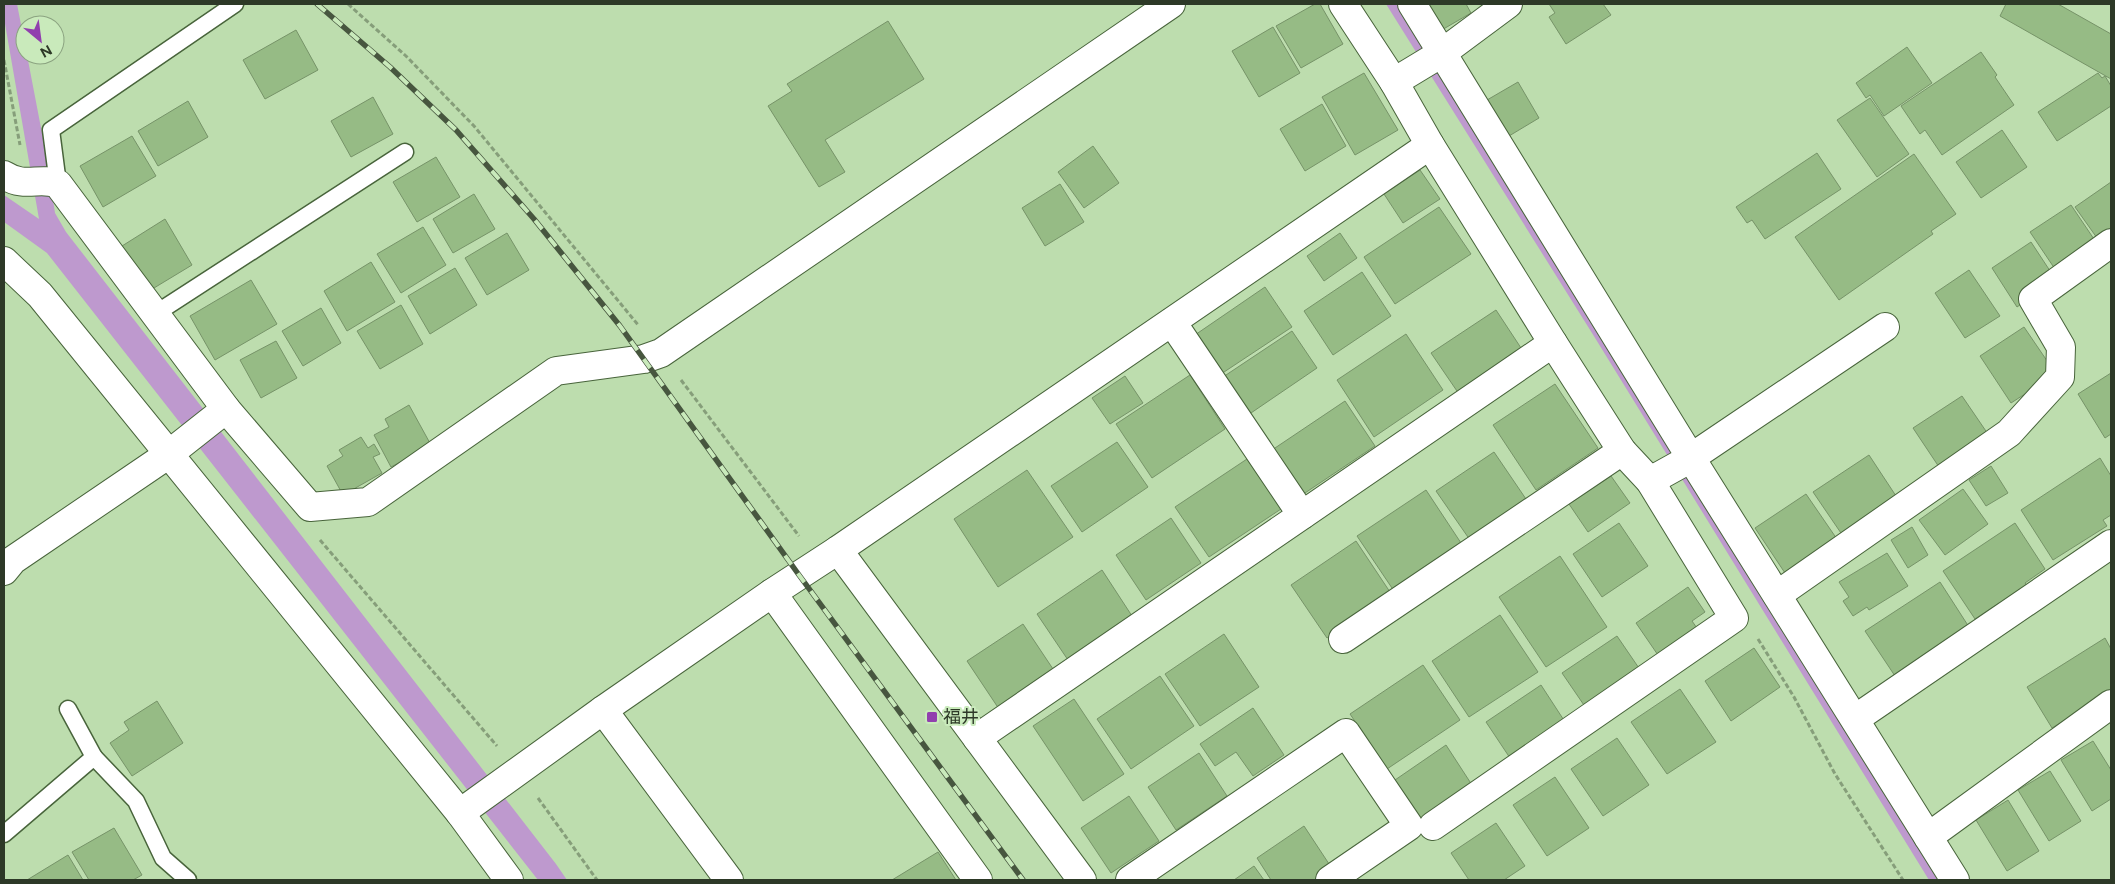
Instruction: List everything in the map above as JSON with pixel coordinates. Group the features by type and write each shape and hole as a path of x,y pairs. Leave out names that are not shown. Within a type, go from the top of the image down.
{"street":[{"path":"33,181 155,314 222,413 310,507 368,502 556,371 644,360 661,353 1171,4"},
{"path":"1343,4 1394,82 1430,145 1622,451 1673,468 1777,595 1955,880"},
{"path":"1412,4 1432,59 1673,468 1734,618 1433,826"},
{"path":"1394,82 1432,59 1508,4"},
{"path":"464,810 512,774 772,593 1430,145"},
{"path":"1777,595 2009,433 2060,377 2061,347 2033,299 2111,243"},
{"path":"4,261 40,295 173,450 464,810 509,880"},
{"path":"1172,322 1302,514"},
{"path":"1673,468 1885,327"},
{"path":"977,738 1553,343"},
{"path":"4,571 13,560 173,450 222,413"},
{"path":"1343,639 1622,451"},
{"path":"1855,719 2111,544"},
{"path":"829,556 977,738 1082,880"},
{"path":"772,593 978,880"},
{"path":"1928,837 2111,704"},
{"path":"603,710 729,880"},
{"path":"1130,880 1346,733 1409,826 1330,880"}],"lane":[{"path":"33,181 51,130 235,4"},
{"path":"155,314 405,152"},
{"path":"68,709 94,757 136,801 163,858 188,880"},
{"path":"4,834 94,757"}],"path":[{"path":"348,4 406,56 474,126 829,556"},
{"path":"4,60 24,169 33,181"},
{"path":"310,507 313,531 598,880"},
{"path":"1734,618 1750,626 1794,697 1835,774 1903,880"}],"shaded area":[{"path":"4,4 17,4 19,15 15,15 15,65 29,65 55,213 66,232 567,880 538,880 47,253 4,222 4,195 39,219 4,18"},
{"path":"1386,4 1398,4 1940,880 1929,880 1592,333"}],"building":[{"path":"1315,4 1320,4 1343,44 1301,68 1276,26"},
{"path":"1425,4 1466,4 1471,13 1440,31"},
{"path":"1549,4 1603,4 1611,15 1566,44 1549,17 1555,13"},
{"path":"2006,4 2058,4 2111,34 2111,79 2000,16"},
{"path":"888,21 924,79 825,140 845,172 819,187 768,106 792,91 787,84"},
{"path":"1273,27 1300,73 1259,97 1232,51"},
{"path":"296,30 318,70 265,99 243,60"},
{"path":"1907,47 1932,83 1884,116 1870,95 1866,98 1856,83"},
{"path":"1981,52 2014,105 1942,155 1925,130 1920,134 1901,106"},
{"path":"1364,73 1398,130 1355,155 1322,97"},
{"path":"2098,73 2102,78 2105,76 2111,86 2111,106 2057,141 2038,112"},
{"path":"1518,82 1539,118 1509,136 1487,100"},
{"path":"373,97 393,134 351,157 331,121"},
{"path":"1870,98 1909,154 1877,177 1837,120"},
{"path":"188,101 208,137 158,166 138,131"},
{"path":"1322,104 1346,146 1305,171 1280,129"},
{"path":"2002,130 2027,167 1981,198 1956,162"},
{"path":"132,136 156,176 103,207 80,166"},
{"path":"1093,146 1119,183 1084,208 1058,172"},
{"path":"1817,153 1841,189 1765,239 1752,220 1747,223 1736,207"},
{"path":"1914,154 1956,214 1931,231 1933,234 1839,300 1795,237"},
{"path":"436,157 460,197 417,222 393,182"},
{"path":"1420,170 1440,199 1403,223 1384,194"},
{"path":"2111,182 2111,239 2102,245 2075,207"},
{"path":"1060,184 1084,222 1045,246 1022,208"},
{"path":"474,194 495,229 453,253 433,219"},
{"path":"2071,205 2100,248 2059,275 2030,232"},
{"path":"1439,207 1471,254 1395,304 1364,257"},
{"path":"165,219 192,265 149,291 122,246"},
{"path":"423,227 446,265 401,293 377,254"},
{"path":"507,233 529,270 487,295 465,258"},
{"path":"1340,233 1357,258 1324,281 1307,256"},
{"path":"2031,242 2056,280 2017,307 1992,268"},
{"path":"371,262 395,302 347,331 324,291"},
{"path":"455,268 477,305 430,334 408,296"},
{"path":"1969,270 2000,316 1965,338 1935,293"},
{"path":"1362,272 1391,316 1333,355 1304,311"},
{"path":"251,280 277,324 215,360 190,316"},
{"path":"1265,287 1292,327 1218,376 1192,337"},
{"path":"401,305 423,344 380,369 357,331"},
{"path":"321,308 341,343 303,366 282,331"},
{"path":"1496,310 1523,351 1459,394 1431,353"},
{"path":"2024,327 2056,374 2011,403 1980,356"},
{"path":"1292,331 1317,368 1248,415 1223,377"},
{"path":"1406,334 1443,390 1374,437 1337,380"},
{"path":"276,341 297,378 261,398 240,360"},
{"path":"2111,373 2111,434 2105,438 2078,394"},
{"path":"1190,375 1225,429 1152,478 1116,424"},
{"path":"1125,376 1143,403 1110,424 1092,398"},
{"path":"1555,384 1598,448 1536,490 1493,425"},
{"path":"1962,396 1990,437 1941,470 1913,428"},
{"path":"1345,401 1375,446 1302,495 1272,450"},
{"path":"409,405 431,445 391,467 374,435 389,427 385,419"},
{"path":"361,437 368,448 374,444 380,454 373,457 382,473 343,495 327,466 343,456 339,450"},
{"path":"1117,442 1148,487 1082,532 1051,486"},
{"path":"1494,452 1528,502 1470,540 1436,491"},
{"path":"1869,455 1898,499 1843,536 1813,492"},
{"path":"2100,458 2111,476 2111,515 2103,520 2107,526 2053,560 2021,510"},
{"path":"1247,459 1281,509 1209,557 1175,507"},
{"path":"1991,466 2008,493 1986,506 1969,480"},
{"path":"1027,470 1073,537 998,587 954,519"},
{"path":"1611,476 1630,503 1588,532 1569,504"},
{"path":"1963,489 1988,524 1945,555 1919,520"},
{"path":"1426,490 1463,546 1394,591 1357,536"},
{"path":"1806,494 1839,542 1787,576 1755,528"},
{"path":"1171,518 1201,563 1146,600 1116,555"},
{"path":"1619,523 1648,566 1602,597 1573,554"},
{"path":"2015,523 2045,569 2025,583 2029,588 2002,607 1999,603 1975,619 1943,571"},
{"path":"1912,527 1928,555 1908,568 1891,540"},
{"path":"1356,541 1392,595 1327,638 1291,585"},
{"path":"1887,553 1908,586 1869,610 1867,607 1853,616 1843,601 1849,597 1839,582"},
{"path":"1560,556 1607,627 1546,667 1499,597"},
{"path":"1102,570 1132,616 1068,660 1037,614"},
{"path":"1940,582 1969,627 1895,676 1865,631"},
{"path":"1688,587 1705,612 1692,621 1699,631 1660,658 1636,623"},
{"path":"1500,615 1538,672 1469,717 1432,661"},
{"path":"1023,624 1055,672 999,709 967,661"},
{"path":"1224,634 1259,687 1200,726 1165,674"},
{"path":"1617,636 1643,674 1588,711 1562,673"},
{"path":"2105,638 2111,649 2111,691 2052,728 2027,687"},
{"path":"1754,648 1780,687 1731,721 1705,681"},
{"path":"1423,665 1460,720 1387,769 1350,714"},
{"path":"1160,676 1194,726 1131,769 1097,719"},
{"path":"1541,685 1569,728 1514,764 1486,722"},
{"path":"1680,689 1716,742 1667,774 1631,722"},
{"path":"1074,699 1124,774 1083,801 1033,726"},
{"path":"157,701 183,743 132,776 110,743 129,730 124,722"},
{"path":"1253,708 1284,755 1253,776 1236,752 1215,766 1200,744"},
{"path":"1617,738 1649,785 1603,816 1571,769"},
{"path":"2093,741 2111,770 2111,799 2092,811 2061,760"},
{"path":"1446,745 1472,785 1421,819 1395,780"},
{"path":"1199,753 1227,796 1176,830 1148,787"},
{"path":"2050,771 2081,821 2049,841 2018,790"},
{"path":"1555,777 1589,828 1547,856 1513,805"},
{"path":"1129,796 1159,841 1111,873 1081,828"},
{"path":"2008,800 2039,851 2007,871 1976,820"},
{"path":"1496,823 1525,866 1504,880 1469,880 1451,853"},
{"path":"1304,826 1335,873 1324,880 1271,880 1257,858"},
{"path":"114,828 142,875 133,880 89,880 72,852"},
{"path":"938,852 956,880 892,880"},
{"path":"68,855 83,880 27,880"},
{"path":"1254,866 1264,880 1234,880"}],"railway":[{"path":"317,4 390,67 456,130 534,219 620,326 799,575 1023,880"}],"place":[{"name":"福井","path":"932,717"}]}
